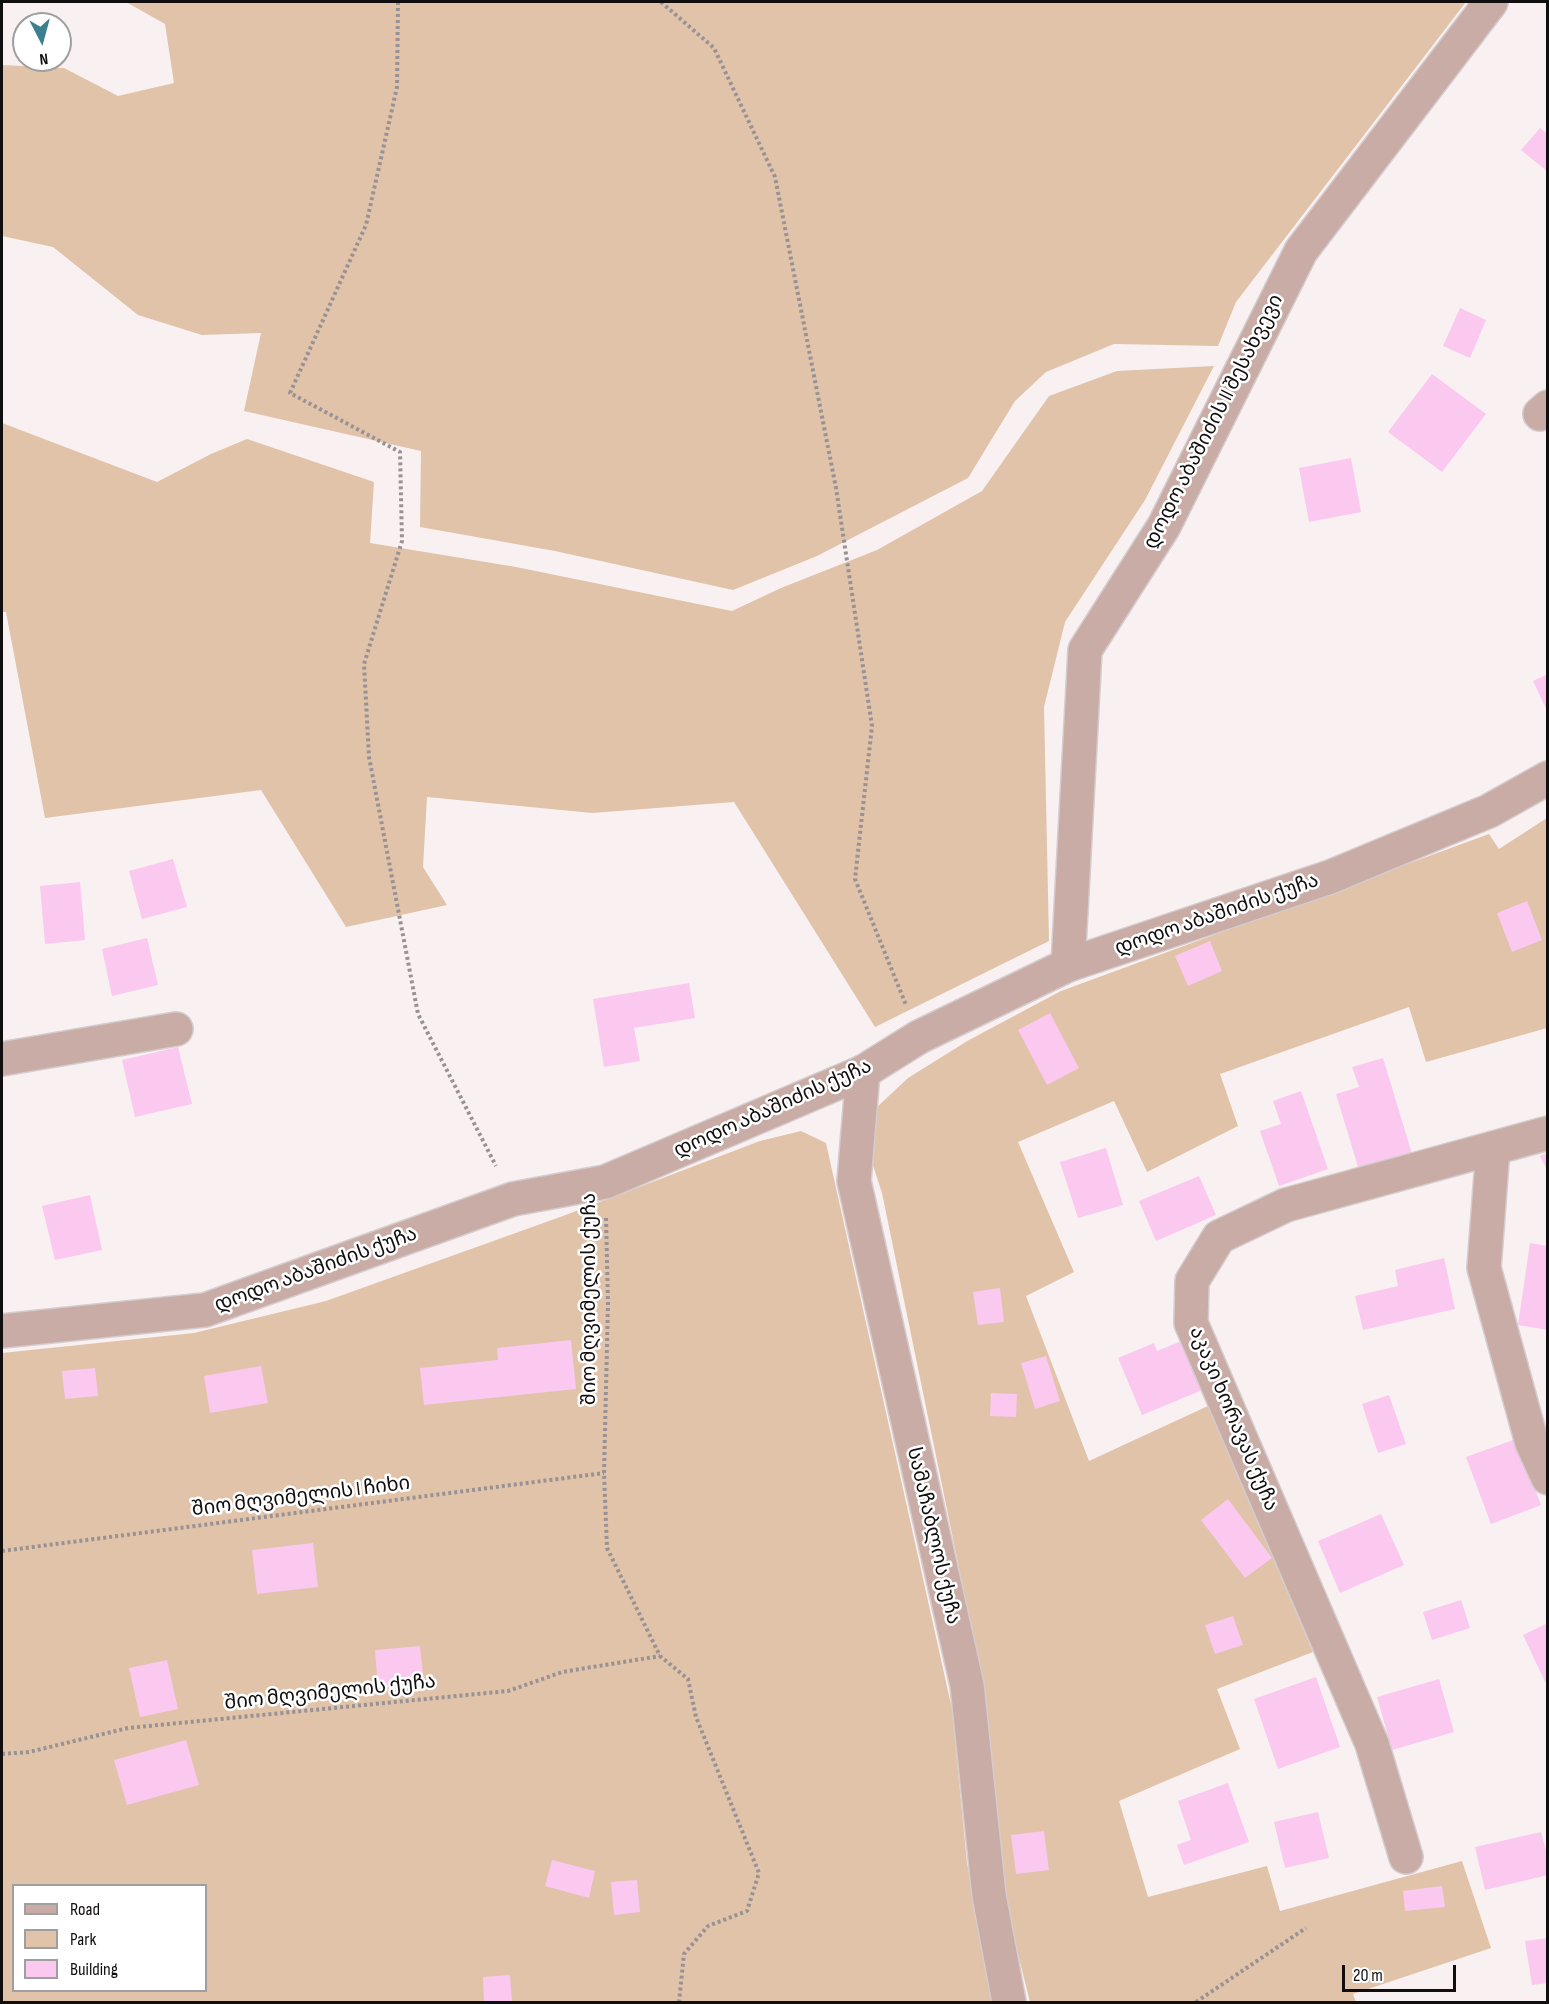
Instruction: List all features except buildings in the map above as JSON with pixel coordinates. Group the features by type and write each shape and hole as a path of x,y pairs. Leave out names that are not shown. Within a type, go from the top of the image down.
{"street":[{"name":"დოდო აბაშიძის II შესახვევი","path":"1068,965 1085,650 1164,526 1301,252 1491,2"},
{"name":"დოდო აბაშიძის ქუჩა","path":"2,1330 205,1310 513,1199 605,1182 863,1072 919,1037 1068,965 1330,877 1489,811 1548,778"},
{"path":"2,1059 176,1029"},
{"name":"სამაჩაბლოს ქუჩა","path":"863,1072 854,1181 967,1685 989,1895 1009,2002"},
{"name":"აკაკი ხორავას ქუჩა","path":"1406,1857 1372,1744 1191,1323 1192,1281 1219,1237 1286,1205 1548,1133"},
{"path":"1493,1148 1484,1268 1532,1443 1548,1478"}],"path":[{"path":"398,2 397,87 366,225 290,393 400,452 402,541 364,664 369,757 418,1014 513,1199"},
{"path":"661,2 714,48 775,177 836,488 872,726 855,879 919,1037"},
{"name":"შიო მღვიმელის ქუჩა","path":"605,1182 608,1303 603,1473 607,1548 660,1656 688,1679 696,1717 759,1873 747,1911 708,1926 684,1954 679,2002"},
{"name":"შიო მღვიმელის I ჩიხი","path":"2,1551 603,1473"},
{"name":"შიო მღვიმელის ქუჩა","path":"2,1755 29,1752 128,1728 508,1691 562,1672 660,1656"},
{"path":"1196,2002 1306,1928"}],"green space":[{"path":"126,2 1466,2 1236,302 1218,346 1114,344 1046,372 1015,401 968,478 817,556 733,590 555,551 420,527 421,451 244,411 261,333 202,335 138,315 53,247 2,236 2,65 12,65 12,72 72,72 118,96 174,83 165,24"},
{"path":"1214,366 1145,500 1065,622 1044,707 1049,941 875,1027 734,802 592,813 427,797 423,867 447,905 346,927 261,790 45,818 6,612 2,612 2,423 157,482 211,454 247,439 374,482 370,543 516,567 732,611 781,588 877,550 982,491 1049,396 1117,371"},
{"path":"1547,818 1547,1028 1426,1062 1409,1007 1220,1074 1238,1126 1147,1172 1114,1101 1018,1142 1074,1272 1026,1296 1089,1461 1208,1406 1313,1652 1217,1689 1240,1749 1119,1801 1148,1897 1267,1866 1280,1911 1462,1861 1491,1948 1353,1994 1356,2002 1030,2002 1005,1902 980,1670 882,1193 870,1156 875,1109 908,1078 969,1040 1061,991 1489,834 1499,849"},
{"path":"801,1131 826,1143 952,1709 967,1863 993,2002 2,2002 2,1353 194,1333 326,1301 563,1216 760,1141"}]}
